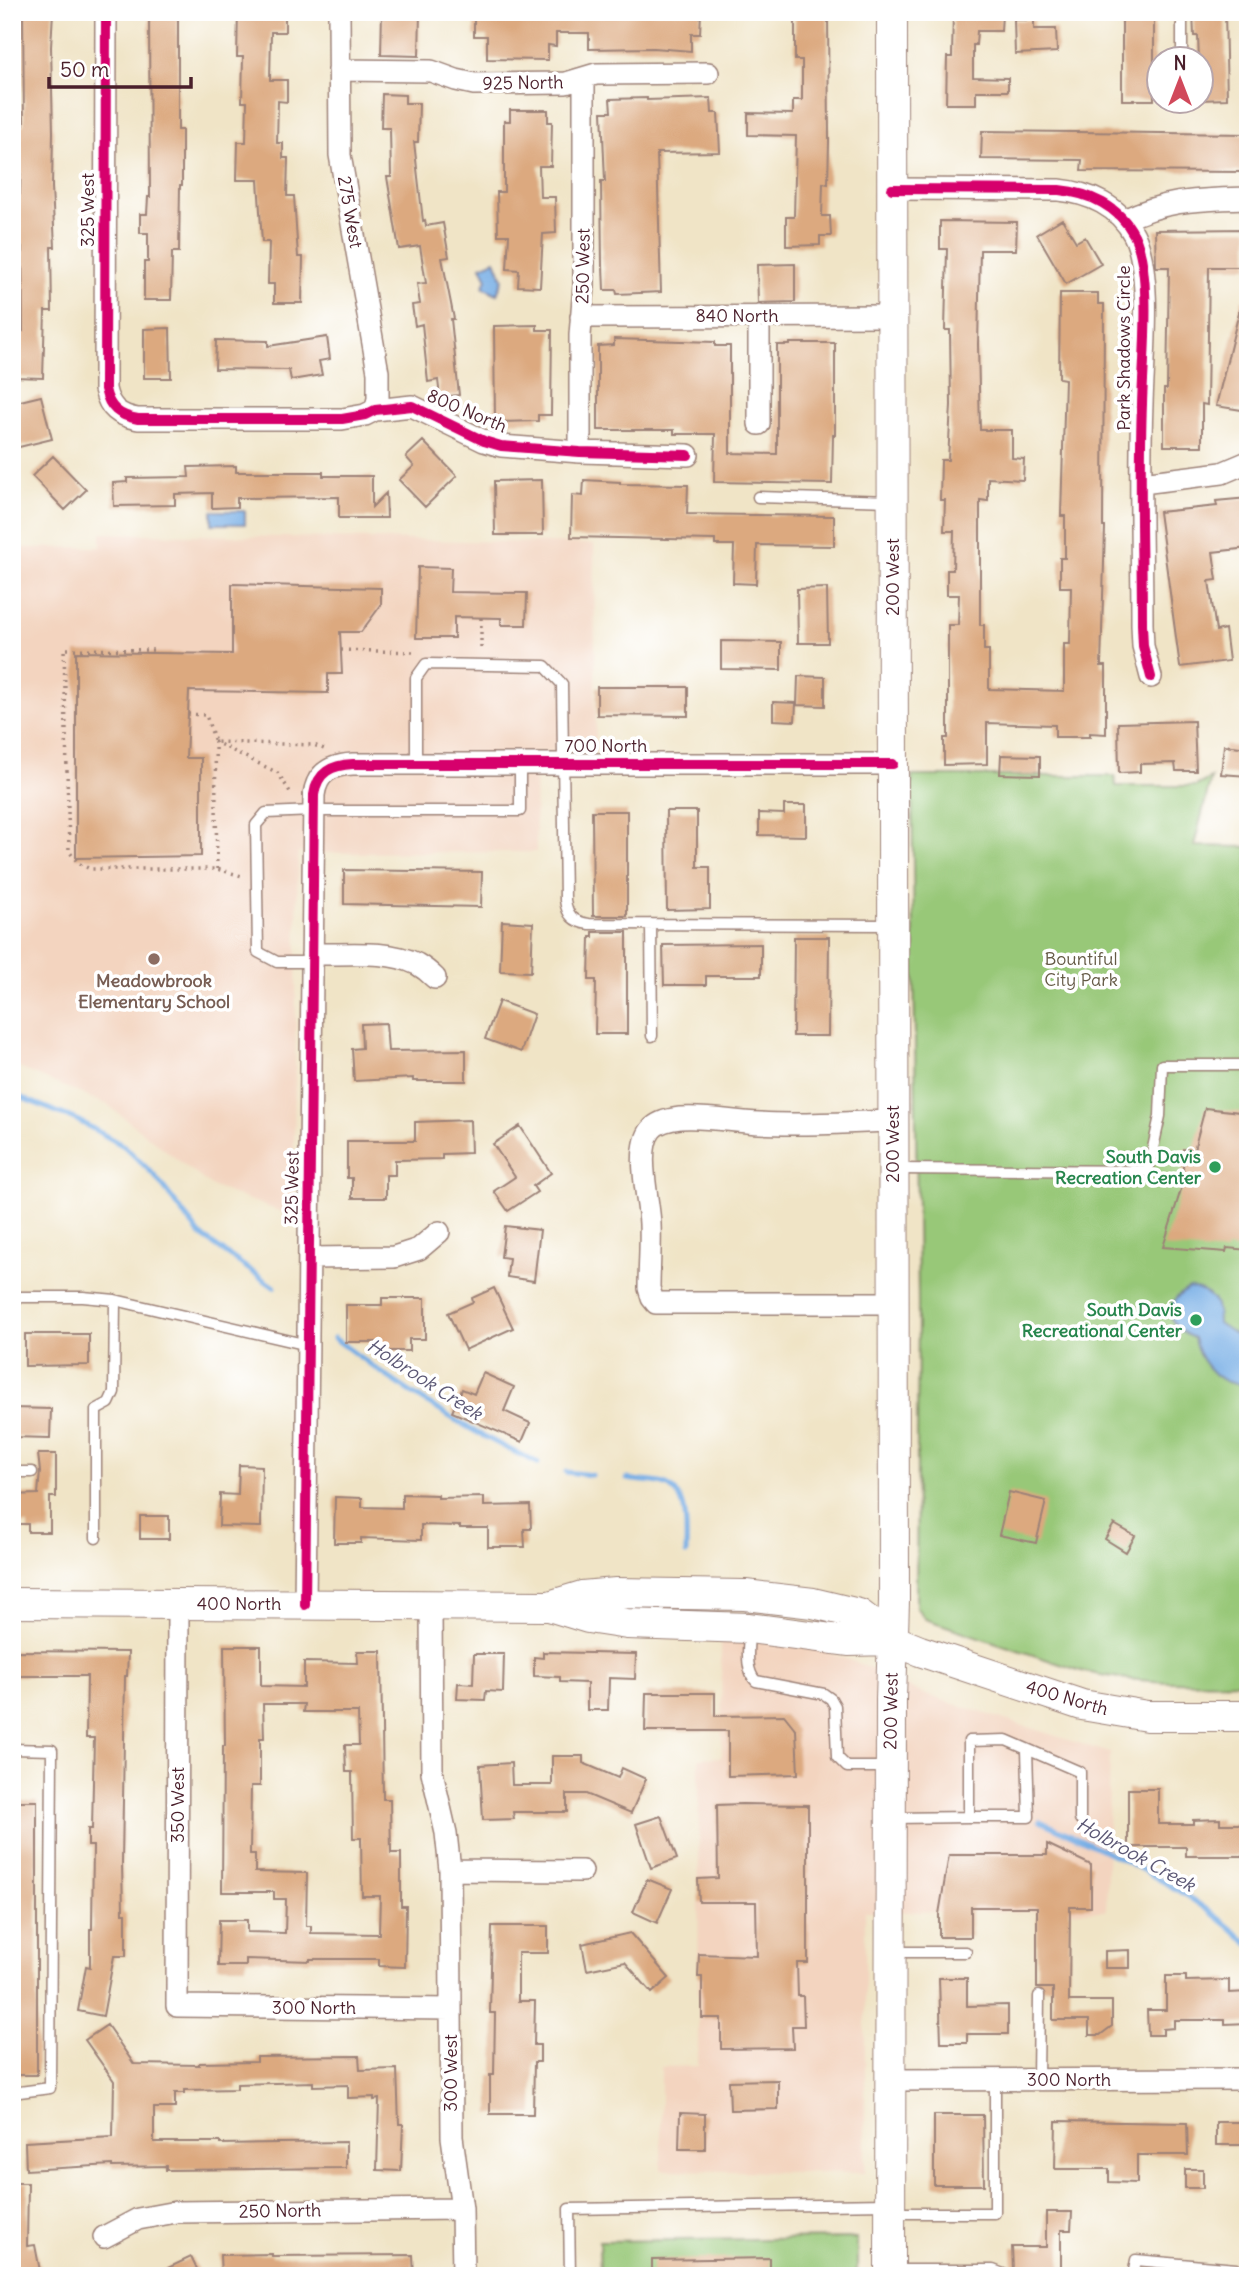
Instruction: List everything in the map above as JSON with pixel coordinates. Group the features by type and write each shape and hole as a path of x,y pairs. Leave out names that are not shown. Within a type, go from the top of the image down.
{"main road":[{"name":"200 West","path":"890,2273 894,1303 892,12"},
{"name":"400 North","path":"12,1603 549,1606 582,1596 607,1593 726,1594 779,1598 859,1614 893,1640 1059,1699 1104,1710 1169,1717 1248,1716"},
{"name":"400 North","path":"549,1606 588,1618 627,1624 749,1628 848,1641 893,1640"}],"street":[{"name":"325 West","path":"106,12 105,380 107,399 111,407"},
{"name":"275 West","path":"339,12 340,155 379,385 375,410"},
{"name":"925 North","path":"339,70 421,70 474,84 566,83 596,74 708,74"},
{"name":"250 West","path":"580,452 584,286 584,79"},
{"name":"Park Shadows Circle","path":"892,189 1077,192 1110,207 1133,233 1139,248 1144,281 1143,646 1151,677"},
{"path":"1124,220 1158,205 1246,198"},
{"path":"759,316 759,424"},
{"name":"840 North","path":"582,317 892,316"},
{"name":"800 North","path":"111,407 128,418 138,419 342,419 365,415 375,410 412,407 501,446 580,452 688,455"},
{"path":"1142,483 1222,473 1248,463"},
{"name":"700 North","path":"322,774 343,764 893,764"},
{"name":"325 West","path":"305,1605 314,811 315,787 322,774"},
{"path":"312,958 399,958 418,965 435,978"},
{"path":"893,1121 783,1124 716,1118 677,1118 657,1124 651,1130 645,1155 650,1221 649,1288 656,1303 894,1303"},
{"path":"309,1258 394,1257 419,1249 439,1232"},
{"name":"350 West","path":"177,2006 178,1604"},
{"name":"300 West","path":"432,1606 432,1772 446,1833 450,1870 452,2137 462,2209 463,2276"},
{"path":"450,1870 582,1871"},
{"name":"300 North","path":"177,2006 451,2009"},
{"name":"300 North","path":"890,2080 1248,2079"},
{"name":"250 North","path":"104,2237 138,2219 176,2212 462,2209"}],"lane":[{"path":"1182,12 1182,46"},
{"path":"758,496 892,501"},
{"path":"416,764 416,678 426,664 545,666 562,684 566,909 571,918 579,923 893,925"},
{"path":"312,958 277,962 258,952 256,825 267,813 520,811 520,764"},
{"path":"651,924 652,1036"},
{"path":"893,1168 1148,1171 1160,1116 1162,1065 1248,1065"},
{"path":"12,1297 115,1300 308,1345"},
{"path":"96,1538 96,1410 108,1403 114,1392 115,1300"},
{"path":"12,1472 32,1472"},
{"path":"749,1628 749,1670 753,1678 824,1694 835,1706 836,1757 841,1764 847,1767 891,1767"},
{"path":"969,1818 969,1741 1006,1740 1080,1772 1080,1819"},
{"path":"12,1749 52,1749 50,2088 12,2093"},
{"path":"891,1818 1029,1817 1027,1749"},
{"path":"891,1952 967,1952"},
{"path":"1038,2080 1039,1996"},
{"path":"570,2276 569,2209 890,2208 995,2213 995,2080"},
{"path":"1133,2276 1136,2260 1236,2269 1237,2276"},
{"path":"890,2273 993,2270 1008,2276"}],"path":[{"path":"481,618 481,648"},
{"path":"153,650 64,649 69,851 78,863 90,869 217,869 242,876"},
{"path":"341,650 413,652"},
{"path":"188,714 206,715 215,742 217,869"},
{"path":"215,742 314,745 324,749"},
{"path":"215,742 278,774 292,795"}],"shaded area":[{"name":"Meadowbrook Elementary School","path":"101,533 594,544 596,751 535,752 536,852 298,853 293,1216 211,1186 108,1105 12,1065 12,548 101,547"},
{"path":"721,1635 821,1650 858,1663 926,1695 1110,1753 1106,1911 865,1912 865,2173 661,2170 661,2067 698,2066 699,1758 722,1757"}],"green space":[{"name":"Bountiful City Park","path":"912,776 1115,776 1116,786 1196,786 1211,778 1194,846 1248,847 1248,1682 1143,1680 1081,1671 925,1619 916,1607 918,1303"},
{"path":"857,2238 857,2276 600,2276 599,2241"}],"water":[{"path":"495,260 503,279 497,294 483,287 487,279 481,266"},
{"path":"212,511 245,511 245,524 212,524"},
{"path":"1190,1288 1209,1295 1217,1309 1218,1323 1248,1343 1248,1382 1236,1384 1214,1374 1199,1353 1194,1338 1185,1334 1173,1321 1171,1307 1181,1294"}],"building":[{"path":"23,12 53,12 52,187 55,247 51,247 52,311 45,311 43,378 14,377 15,330 23,331 22,247 16,248 15,194 20,194 21,146 12,146 12,125 24,125"},
{"path":"149,12 178,12 178,130 182,130 182,185 179,252 172,252 171,300 144,300 144,262 148,262 148,233 140,233 140,214 147,214 150,197"},
{"path":"238,12 285,12 285,32 271,32 270,80 287,80 287,102 278,101 277,143 283,143 283,158 288,158 287,196 294,196 298,257 303,257 302,303 274,303 274,284 268,284 269,242 262,242 258,180 237,180 238,142 246,142 247,102 242,102 243,57 237,57"},
{"path":"382,12 420,12 419,56 381,55"},
{"path":"474,12 701,12 700,34 691,34 691,51 654,48 589,49 589,33 556,33 556,46 548,45 548,60 487,59 487,36 474,36"},
{"path":"795,12 828,15 828,184 823,183 822,216 830,216 831,236 820,236 820,245 786,246 786,217 794,217 796,136 748,135 748,113 793,114 793,100 802,100 802,60 795,60"},
{"path":"953,12 1002,14 1001,31 977,31 976,45 973,45 973,77 1008,78 1008,91 976,91 976,104 946,104 947,57 952,57"},
{"path":"1122,12 1154,12 1154,46 1144,46 1144,100 1122,100"},
{"path":"1193,12 1225,12 1227,99 1214,99 1214,46 1198,46 1198,36 1194,36"},
{"path":"1014,20 1034,20 1034,29 1056,29 1057,52 1015,54"},
{"path":"382,94 405,95 405,103 419,103 418,142 414,142 423,221 425,220 426,226 443,223 449,257 442,258 454,319 451,319 459,395 440,397 438,380 428,382 422,324 415,326 412,305 420,304 417,284 426,283 420,246 399,249 387,177 391,177 390,128 381,128"},
{"path":"711,98 712,113 718,113 720,152 657,153 661,292 617,294 616,290 604,290 602,266 601,181 605,181 602,112 611,112 610,99"},
{"path":"510,110 548,110 548,122 552,122 551,166 539,166 540,197 555,197 556,233 543,234 540,287 518,286 519,270 507,269 509,235 498,235 497,192 504,192 504,121 510,121"},
{"path":"982,131 1248,134 1248,172 1081,171 1082,160 981,159"},
{"path":"1062,219 1076,242 1085,237 1101,264 1066,284 1037,234"},
{"path":"940,221 1017,222 1016,250 980,250 980,430 1012,430 1012,458 1024,459 1023,480 988,478 988,501 980,500 980,625 984,625 984,650 989,650 989,689 1064,691 1064,644 1070,644 1071,587 1060,587 1060,558 1065,558 1065,516 1061,516 1065,379 1059,378 1060,293 1098,293 1098,304 1104,304 1105,527 1101,666 1106,666 1106,734 1055,737 1055,725 987,723 987,764 944,765 944,738 948,738 948,625 958,625 959,595 947,595 947,570 953,570 954,531 944,531 945,500 940,500 941,460 948,460 951,405 950,330 945,330 947,249 940,249"},
{"path":"1248,229 1248,267 1209,267 1207,405 1202,404 1202,446 1164,446 1169,267 1156,267 1155,230"},
{"path":"795,264 795,302 758,303 757,265"},
{"path":"1242,300 1248,301 1248,411 1216,406"},
{"path":"537,325 537,330 552,330 551,415 538,415 538,421 495,422 494,326"},
{"path":"170,328 171,378 144,378 144,329"},
{"path":"327,337 330,359 319,361 322,375 291,380 289,370 215,369 216,340 268,341 268,346"},
{"path":"614,339 715,342 715,346 730,346 730,453 777,454 777,345 835,343 832,484 714,482 715,434 674,434 674,430 598,430 598,346 614,345"},
{"path":"41,396 52,439 15,448 12,424 16,423 12,403"},
{"path":"423,441 457,476 425,507 399,480 414,466 406,457"},
{"path":"53,456 86,490 65,510 32,476"},
{"path":"236,466 236,472 323,472 323,476 372,476 372,507 386,493 387,518 339,518 339,497 237,498 237,507 212,508 212,493 175,494 175,505 114,506 113,483 127,482 127,478 189,477 188,467"},
{"path":"542,480 543,535 495,535 494,481"},
{"path":"584,480 620,484 688,485 687,514 834,516 834,546 757,545 756,584 733,583 734,545 715,545 715,540 571,537 572,495 583,496"},
{"path":"1248,498 1248,548 1213,552 1217,580 1209,581 1216,631 1225,629 1229,661 1180,667 1159,512 1217,506 1216,501"},
{"path":"418,567 451,568 450,592 527,593 526,625 501,625 501,618 454,617 454,638 416,638"},
{"path":"232,584 381,588 381,605 361,632 340,632 342,674 328,674 328,693 189,691 186,758 201,758 201,856 76,858 76,652 232,654"},
{"path":"827,588 828,643 798,643 797,589"},
{"path":"721,641 781,642 781,670 721,669"},
{"path":"798,676 825,677 825,706 797,705"},
{"path":"597,687 688,687 688,716 597,715"},
{"path":"773,702 796,703 795,721 773,720"},
{"path":"1194,721 1196,771 1176,771 1175,763 1140,764 1140,772 1119,773 1118,723"},
{"path":"1224,745 1248,748 1248,776 1221,774"},
{"path":"1001,755 1040,756 1040,775 1000,774"},
{"path":"784,805 806,805 806,836 759,835 759,813 784,814"},
{"path":"592,811 627,811 627,916 593,916"},
{"path":"666,811 697,811 697,867 710,867 710,909 667,910"},
{"path":"344,870 482,872 481,907 344,904"},
{"path":"502,921 533,923 531,972 500,971"},
{"path":"593,932 627,932 627,1034 595,1034 596,980 589,980 590,937 593,937"},
{"path":"794,937 829,937 828,1036 793,1036"},
{"path":"761,944 761,976 706,976 706,985 664,985 663,945"},
{"path":"499,1001 534,1014 521,1052 485,1039"},
{"path":"386,1023 388,1051 466,1050 466,1081 413,1081 413,1078 354,1081 352,1049 362,1048 361,1024"},
{"name":"South Davis Recreation Center","path":"1205,1108 1248,1113 1248,1250 1227,1248 1226,1252 1163,1247 1183,1183 1183,1149 1194,1150"},
{"path":"470,1120 471,1153 442,1154 442,1159 395,1160 395,1175 386,1175 386,1198 352,1198 352,1178 347,1178 347,1141 415,1141 415,1122"},
{"path":"520,1126 551,1173 533,1186 537,1192 508,1211 494,1191 515,1177 493,1144"},
{"path":"505,1226 540,1230 534,1281 507,1277 509,1258 501,1257"},
{"path":"494,1288 513,1328 465,1350 448,1313 473,1302 472,1298"},
{"path":"382,1298 425,1298 425,1339 409,1339 409,1351 377,1351 377,1342 346,1342 346,1305 382,1305"},
{"path":"25,1334 89,1334 89,1365 25,1366"},
{"path":"483,1373 514,1387 504,1411 530,1423 522,1442 452,1412 462,1389 474,1394"},
{"path":"12,1408 51,1409 50,1438 12,1437"},
{"path":"38,1454 56,1454 56,1497 50,1497 50,1532 28,1532 28,1524 13,1524 12,1495 38,1494"},
{"path":"239,1465 262,1466 261,1527 219,1526 220,1494 238,1495"},
{"path":"1009,1492 1046,1501 1036,1543 999,1535"},
{"path":"402,1494 438,1495 438,1498 484,1497 484,1506 530,1505 531,1529 524,1529 525,1547 488,1547 488,1528 421,1525 421,1540 361,1538 361,1543 334,1543 335,1497 362,1498 362,1507 402,1508"},
{"path":"140,1516 169,1516 169,1539 140,1539"},
{"path":"1114,1524 1135,1536 1126,1552 1105,1539"},
{"path":"224,1646 261,1646 261,1686 304,1687 304,1662 358,1663 357,1651 381,1651 383,1799 390,1799 391,1853 401,1853 401,1906 406,1906 405,1967 379,1966 379,1959 246,1959 246,1966 218,1966 219,1920 247,1920 247,1932 285,1933 286,1899 274,1899 274,1892 222,1892","holes":["263,1704 304,1704 303,1712 358,1712 359,1745 345,1745 346,1772 352,1772 353,1838 361,1838 362,1896 380,1896 379,1934 311,1933 311,1926 306,1926 307,1873 255,1872 255,1854 250,1854 251,1786 260,1786 260,1738 264,1738"]},
{"path":"12,1651 128,1652 125,1676 122,1862 126,1956 114,1956 103,2016 78,2011 86,1966 90,1967 92,1929 93,1846 88,1846 88,1829 92,1829 94,1738 86,1738 87,1676 12,1676"},
{"path":"543,1652 636,1654 635,1679 609,1678 608,1710 587,1710 587,1683 560,1682 560,1677 534,1676 534,1657 543,1658"},
{"path":"474,1654 504,1654 503,1692 486,1691 485,1700 457,1699 458,1683 473,1684"},
{"path":"646,1693 715,1693 715,1716 784,1715 796,1730 798,1774 728,1776 728,1731 645,1731"},
{"path":"552,1756 583,1756 583,1763 618,1778 622,1768 646,1779 631,1813 586,1794 567,1794 567,1812 513,1812 514,1819 483,1820 480,1765 511,1763 512,1785 552,1785"},
{"path":"1128,1789 1158,1789 1158,1824 1193,1824 1193,1820 1220,1819 1220,1824 1243,1824 1243,1856 1186,1856 1186,1847 1128,1847"},
{"path":"12,1801 37,1801 37,2075 12,2075"},
{"path":"717,1805 808,1805 808,1963 797,1963 798,1996 803,1996 804,2026 792,2026 793,2048 721,2049 721,2018 702,2018 699,1954 757,1956 756,1902 699,1902 698,1879 718,1878"},
{"path":"661,1816 677,1859 651,1868 636,1824"},
{"path":"1047,1844 1091,1865 1091,1907 1070,1907 1069,2001 1112,2001 1112,2026 1100,2035 1089,2035 1089,2020 1053,2020 1053,1988 1037,1988 1037,1907 971,1907 971,1937 939,1937 939,1914 949,1855 1047,1855"},
{"path":"647,1879 672,1889 657,1923 633,1912"},
{"path":"492,1926 548,1926 548,1953 518,1953 518,2001 535,2001 534,2045 540,2045 540,2062 534,2062 533,2114 490,2114 495,2013 490,2013"},
{"path":"630,1933 669,1978 652,1993 625,1962 587,1970 582,1944"},
{"path":"1130,1950 1130,1968 1105,1968 1105,1951"},
{"path":"1166,1976 1186,1976 1186,1981 1229,1980 1229,1993 1248,1992 1248,2023 1174,2020 1174,2028 1163,2029 1163,2035 1148,2035 1147,2010 1166,2010"},
{"path":"939,1978 967,1978 967,2006 1008,2005 1008,2034 967,2034 967,2043 941,2043"},
{"path":"107,2025 134,2064 199,2065 257,2062 257,2057 359,2056 360,2070 397,2069 399,2124 403,2124 401,2171 377,2170 379,2099 348,2098 348,2085 313,2086 313,2082 237,2084 237,2089 184,2090 184,2093 175,2093 175,2108 154,2108 154,2142 346,2142 346,2168 166,2170 166,2166 112,2165 26,2170 25,2142 113,2137 114,2081 85,2040"},
{"path":"778,2080 778,2109 730,2110 729,2081"},
{"path":"680,2113 705,2114 705,2149 679,2149"},
{"path":"934,2115 983,2115 984,2185 934,2185"},
{"path":"1056,2121 1187,2123 1188,2155 1137,2155 1137,2183 1109,2182 1109,2169 1055,2169"},
{"path":"1216,2122 1243,2122 1243,2145 1216,2145"},
{"path":"1185,2169 1203,2169 1203,2188 1185,2188"},
{"path":"12,2183 28,2183 27,2246 35,2245 41,2276 12,2276"},
{"path":"1046,2212 1072,2212 1071,2230 1061,2230 1061,2276 1043,2276 1043,2270 1013,2270 1012,2247 1046,2247"},
{"path":"220,2255 413,2255 414,2276 221,2276"},
{"path":"191,2257 200,2276 151,2276"},
{"path":"770,2258 770,2276 652,2276 652,2260"}],"waterway":[{"name":"Holbrook Creek","path":"12,1094 77,1120 124,1146 155,1176 200,1235 274,1287"},
{"name":"Holbrook Creek","path":"334,1338 432,1406 538,1463"},
{"path":"566,1472 592,1475"},
{"path":"627,1479 660,1483 677,1494 685,1512 686,1554"},
{"name":"Holbrook Creek","path":"1040,1821 1150,1874 1203,1907 1248,1944"}],"cycle path":[{"path":"106,12 105,389 116,410 125,416 138,419 342,419 365,415 375,410 412,406 484,441 501,446 580,452 688,455"},
{"path":"892,189 1059,190 1081,194 1112,209 1134,235 1140,252 1145,294 1141,459 1142,624 1143,646 1151,677"},
{"path":"305,1605 314,795 322,775 332,768 353,764 893,764"}],"place":[{"name":"Meadowbrook Elementary School","path":"154,959"},
{"name":"South Davis Recreation Center","path":"1215,1167"},
{"name":"South Davis Recreational Center","path":"1196,1320"}]}
